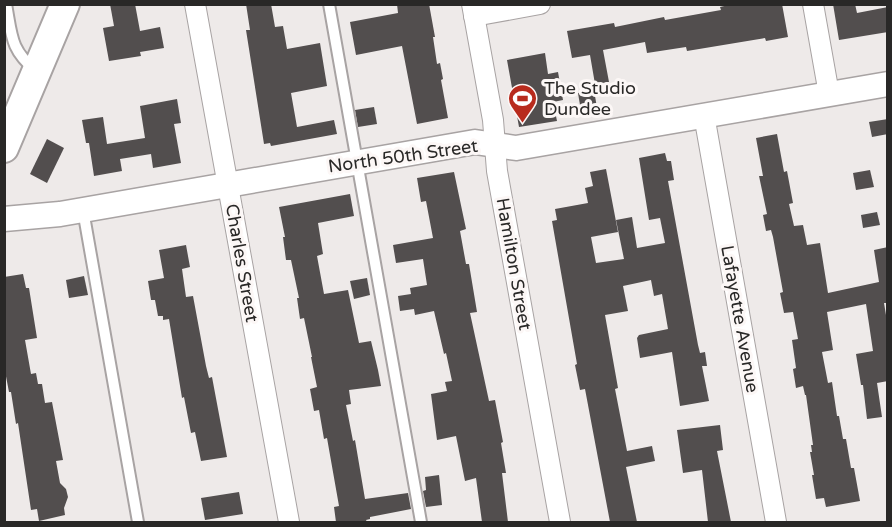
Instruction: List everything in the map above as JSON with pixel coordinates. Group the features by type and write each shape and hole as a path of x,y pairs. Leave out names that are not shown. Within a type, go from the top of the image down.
{"main road":[{"path":"4,148 9,128 65,4"}],"street":[{"name":"Charles Street","path":"195,4 289,522"},
{"path":"473,10 540,4"},
{"path":"813,4 829,94"},
{"name":"Hamilton Street","path":"473,10 493,120 497,171 560,522"},
{"name":"North 50th Street","path":"4,219 71,212 475,142 516,148 888,84"},
{"name":"Lafayette Avenue","path":"704,115 776,522"},
{"name":"North 50th Street","path":"4,233 71,212"}],"lane":[{"path":"6,4 14,46 23,60 36,71"},
{"path":"329,4 421,522"},
{"path":"71,212 138,522"}],"building":[{"path":"110,4 135,4 140,31 160,27 164,48 140,52 141,56 109,61 103,28 114,26"},
{"path":"246,4 271,4 275,27 283,26 287,49 320,43 327,86 291,93 297,127 334,120 337,134 271,146 270,143 264,144 246,30 250,30"},
{"path":"397,4 429,4 437,64 440,63 448,118 417,124 402,46 356,55 350,22 398,13"},
{"path":"733,4 782,4 788,37 766,41 765,38 687,51 686,47 647,53 645,42 603,50 609,82 595,84 590,55 572,58 567,31 614,23 615,27 664,17 665,20 721,10 720,7"},
{"path":"833,4 855,4 857,13 888,7 888,32 839,40"},
{"path":"545,53 548,74 558,72 563,100 553,102 557,121 519,127 507,60"},
{"path":"594,90 597,108 581,111 578,93"},
{"path":"177,99 181,123 174,124 181,163 153,168 151,154 120,159 122,171 94,176 89,143 86,143 82,120 103,117 107,144 145,138 140,106"},
{"path":"374,107 377,124 358,127 355,110"},
{"path":"888,119 888,134 872,137 869,122"},
{"path":"777,134 793,203 789,204 794,226 803,225 807,245 820,243 828,293 879,282 874,250 888,247 888,303 884,303 888,327 888,381 877,383 882,417 867,419 856,354 873,351 866,304 827,312 833,350 822,352 828,383 832,382 837,416 839,416 843,439 846,439 851,468 854,468 860,501 826,507 824,498 816,499 810,452 812,452 811,445 813,445 806,395 803,386 796,388 793,369 796,368 792,340 798,339 793,312 784,313 780,293 783,292 773,237 771,230 766,231 763,215 767,214 759,176 763,176 756,138"},
{"path":"47,139 64,148 47,183 30,174"},
{"path":"665,153 667,161 671,161 674,180 668,181 698,345 700,353 705,352 707,366 702,366 709,401 680,406 672,352 640,358 637,338 639,335 668,329 662,294 654,296 651,280 623,286 628,311 605,315 618,388 615,389 627,451 652,446 655,461 626,467 637,522 610,522 585,389 580,390 575,365 577,364 552,221 557,220 555,209 588,203 585,188 593,186 590,172 606,169 618,232 591,237 596,263 624,259 616,220 632,217 637,248 665,243 660,218 649,220 639,158"},
{"path":"870,170 874,187 856,190 853,173"},
{"path":"454,172 466,229 460,231 466,264 469,264 477,312 470,313 489,401 495,400 503,442 501,443 506,473 502,473 508,522 482,522 476,478 465,481 456,436 437,440 431,394 447,391 445,382 452,381 434,311 415,315 414,309 400,311 398,296 411,294 410,288 427,285 423,259 396,263 393,245 433,238 426,201 421,202 417,178"},
{"path":"350,194 354,216 318,223 323,254 317,256 324,294 348,290 359,343 371,341 378,370 381,386 349,390 351,404 346,405 353,441 355,440 365,499 408,493 411,509 370,517 366,520 367,522 336,522 334,507 339,506 327,438 324,439 319,410 314,411 310,389 317,387 312,357 304,318 300,319 297,298 299,298 291,260 286,260 283,237 285,237 279,207"},
{"path":"877,212 880,225 863,228 861,215"},
{"path":"186,245 190,267 182,269 186,297 193,296 206,366 209,378 212,377 227,457 201,461 195,432 191,433 184,397 182,398 169,319 163,320 163,316 158,316 155,300 151,300 148,281 164,278 159,250"},
{"path":"23,274 26,288 29,288 37,338 25,340 31,374 36,373 38,384 42,384 45,403 52,402 63,460 56,461 60,483 66,489 68,497 64,508 65,515 39,521 37,509 31,510 18,423 16,424 4,366 4,277"},
{"path":"84,276 88,295 69,298 66,280"},
{"path":"367,278 370,295 354,299 350,281"},
{"path":"720,425 723,450 717,451 731,522 708,522 702,470 683,473 677,430"},
{"path":"439,475 442,505 426,507 423,491 426,490 425,477"},
{"path":"239,492 243,514 205,520 201,498"}],"place":[{"name":"The Studio Dundee","path":"523,124"}]}
